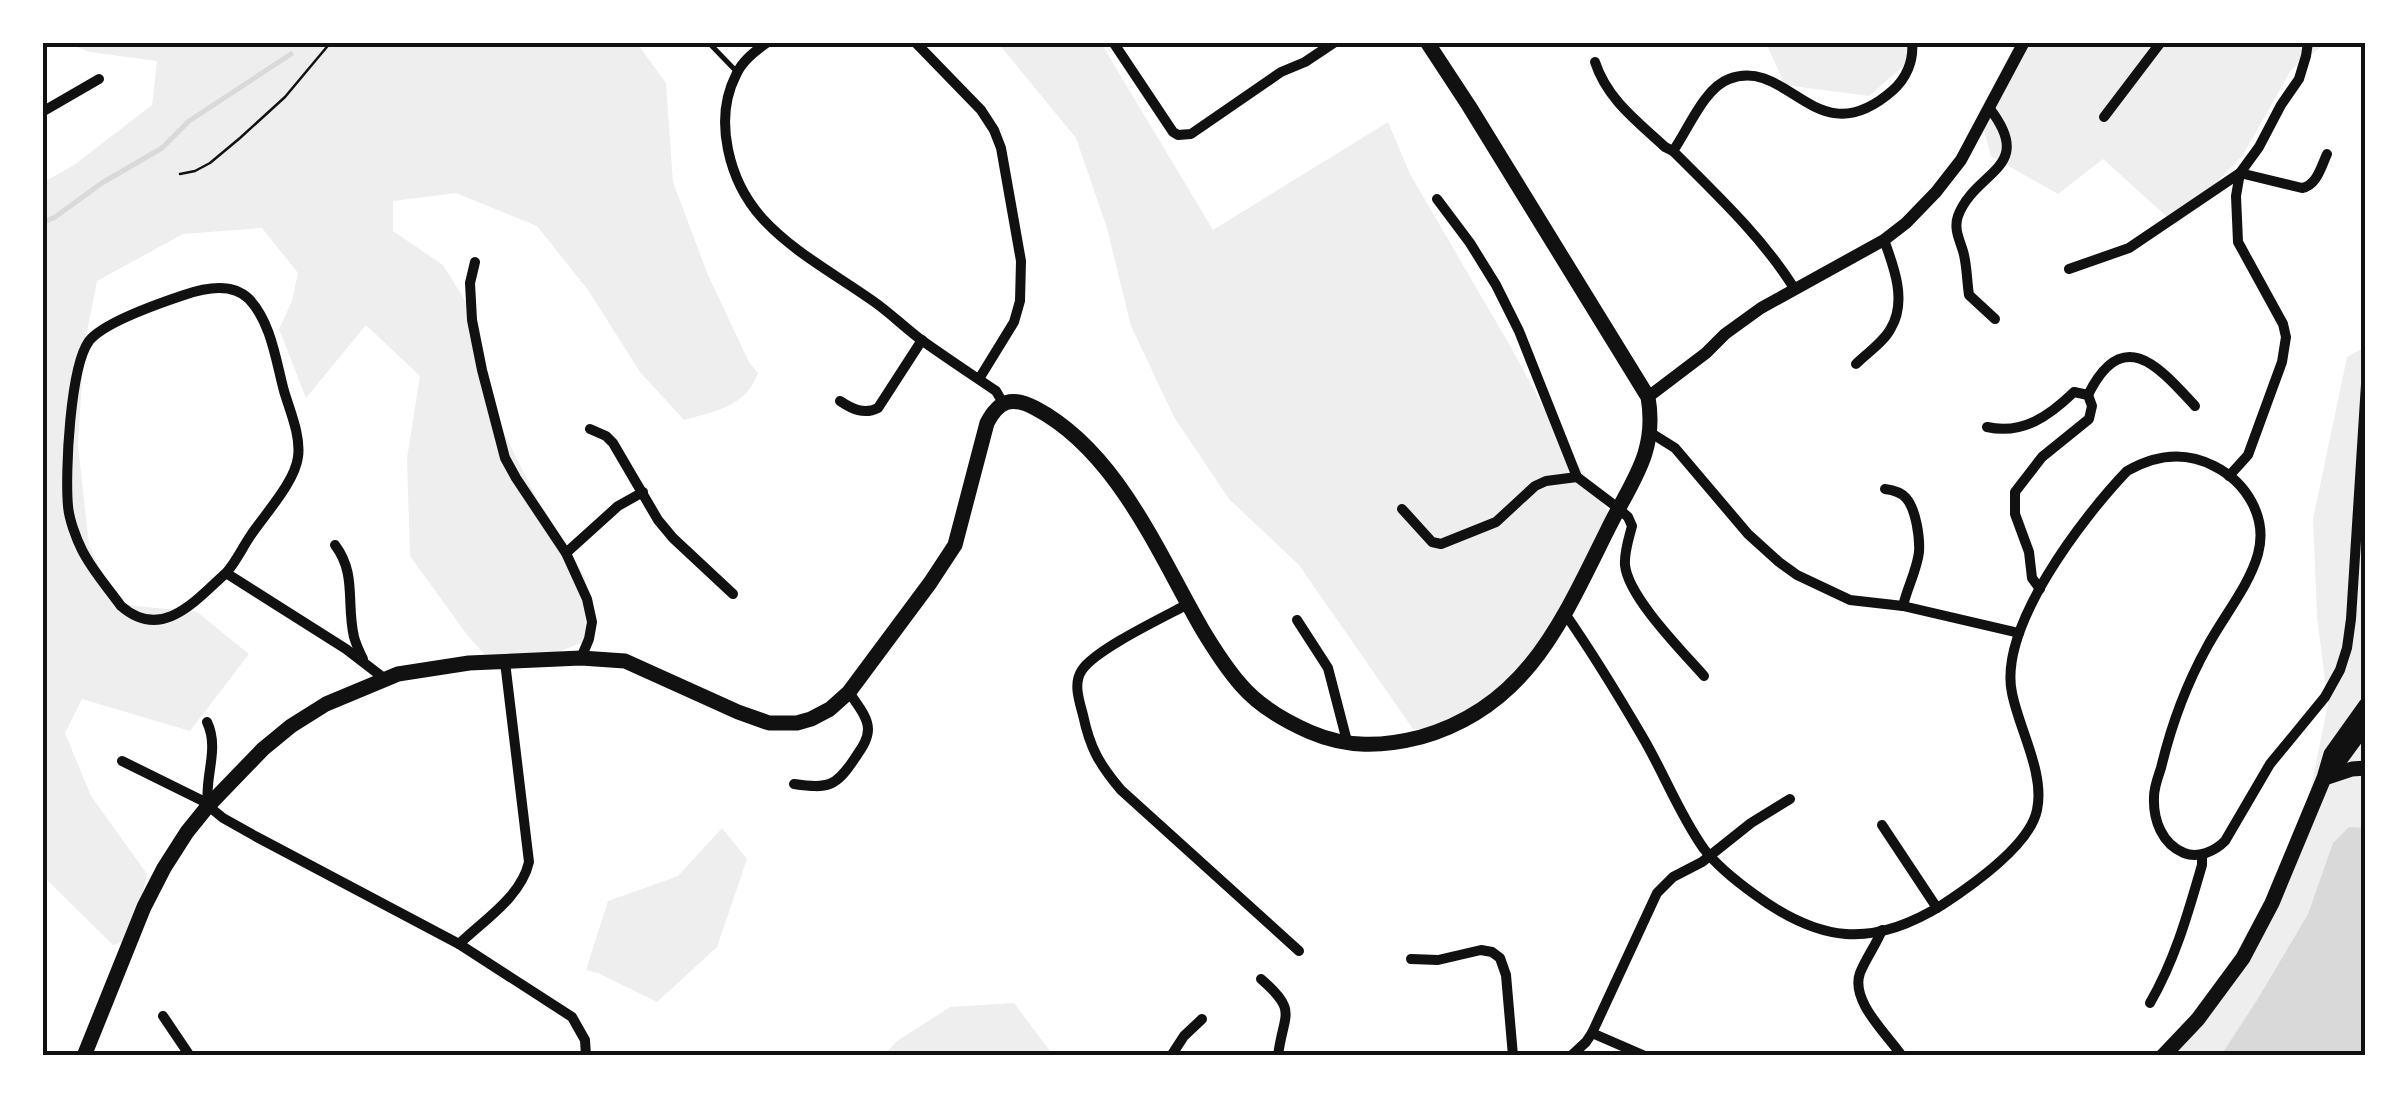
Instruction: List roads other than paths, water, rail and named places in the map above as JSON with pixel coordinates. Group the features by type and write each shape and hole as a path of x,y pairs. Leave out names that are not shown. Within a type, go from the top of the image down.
{"main road":[{"path":"84,1056 144,906 187,832 262,749 326,704 398,674 442,666 582,658 625,661 770,723 797,723 830,709 850,692 955,545 987,423 994,409 1003,403 1022,401 1052,417 1087,447 1135,511 1223,662 1252,696 1283,719 1312,733 1368,746 1440,731 1498,700 1541,652 1566,615 1639,472 1651,434 1648,397 1427,42"},
{"path":"2163,1056 2198,1019 2243,958 2272,903 2331,754 2366,705"},
{"path":"2324,778 2366,724"},
{"path":"2324,778 2366,768"}],"street":[{"path":"768,42 746,59 737,72 725,114 733,168 746,194 762,218 814,262 979,379 1003,403"},
{"path":"915,42 981,110 1001,148 1021,261 1020,301 1014,322 979,379"},
{"path":"1113,42 1178,135 1191,134 1282,72 1335,42"},
{"path":"1672,152 1704,100 1714,87 1728,79 1754,76 1808,103 1836,114 1850,114 1868,108 1900,82 1909,67 1912,42"},
{"path":"1648,397 1725,334 1794,288 1884,240 1906,223 1960,160 2024,42"},
{"path":"2104,117 2161,42"},
{"path":"2070,269 2128,248 2240,172 2299,79 2308,42"},
{"path":"1596,62 1600,78 1613,98 1733,212 1794,288"},
{"path":"42,112 99,79"},
{"path":"1990,109 2007,133 2008,146 1994,172 1970,197 1957,218 1957,234 1964,254 1969,295 1995,319"},
{"path":"2240,172 2308,187 2328,154"},
{"path":"2229,476 2248,455 2282,362 2286,337 2283,324 2238,242 2236,196 2240,172"},
{"path":"1437,199 1478,257 1519,330 1577,477 1628,518 1632,526 1624,559 1629,580 1656,621 1704,676"},
{"path":"1856,364 1890,332 1897,314 1896,278 1884,240"},
{"path":"474,262 470,283 472,320 505,458 566,553 587,599 592,622 582,658"},
{"path":"210,288 240,292 262,318 298,443 296,467 226,573 172,618 146,620 121,606 82,550 68,510 73,396 81,357 89,342 101,330 154,306 210,288"},
{"path":"840,401 863,412 878,408 922,340"},
{"path":"2040,588 2032,578 2030,552 2015,514 2015,492 2042,457 2089,420 2092,406 2088,396 2099,374 2116,360 2137,358 2161,369 2196,406"},
{"path":"1566,615 1635,723 1701,845 1733,880 1793,920 1814,929 1852,935 1882,930 1937,908 1987,872 2025,834 2038,808 2038,791 2032,757 2011,692 2010,675 2019,633 2040,588 2070,540 2127,471 2166,456 2196,458 2218,467 2247,493 2259,520 2258,554 2190,682 2171,729 2154,796 2155,819 2168,844 2190,856 2202,855 2225,841 2270,764 2325,697 2340,670 2351,619 2366,384"},
{"path":"1987,427 2018,429 2056,409 2074,392 2088,396"},
{"path":"590,429 613,443 672,538 733,594"},
{"path":"1651,434 1675,448 1748,534 1798,575 1850,600 1904,606 2019,633"},
{"path":"1402,508 1432,542 1442,544 1496,522 1535,486 1577,477"},
{"path":"1885,488 1907,499 1918,540 1919,555 1904,606"},
{"path":"566,553 618,506 643,492"},
{"path":"335,544 349,572 354,641 366,664"},
{"path":"226,573 385,679"},
{"path":"1188,604 1098,654 1082,670 1077,692 1088,740 1099,764 1121,790 1298,951"},
{"path":"1297,620 1328,668 1348,744"},
{"path":"458,944 519,888 529,862 505,662"},
{"path":"794,784 830,785 842,777 864,743 866,721 850,692"},
{"path":"207,722 212,731 213,753 206,788 208,806"},
{"path":"122,761 201,800 255,836 458,944 572,1017 585,1040 586,1056"},
{"path":"1571,1056 1592,1033 1657,893 1790,798"},
{"path":"1882,824 1937,908"},
{"path":"2150,1003 2179,942 2202,855"},
{"path":"1882,930 1859,976 1857,990 1864,1006 1902,1056"},
{"path":"1412,959 1438,960 1481,950 1500,958 1506,974 1513,1056"},
{"path":"1260,979 1286,1006 1287,1019 1278,1056"},
{"path":"163,1016 190,1056"},
{"path":"1171,1056 1202,1019"},
{"path":"1592,1033 1646,1056"}],"lane":[{"path":"708,42 737,72"}],"waterway":[{"path":"42,223 162,148 189,121 291,54"}]}
